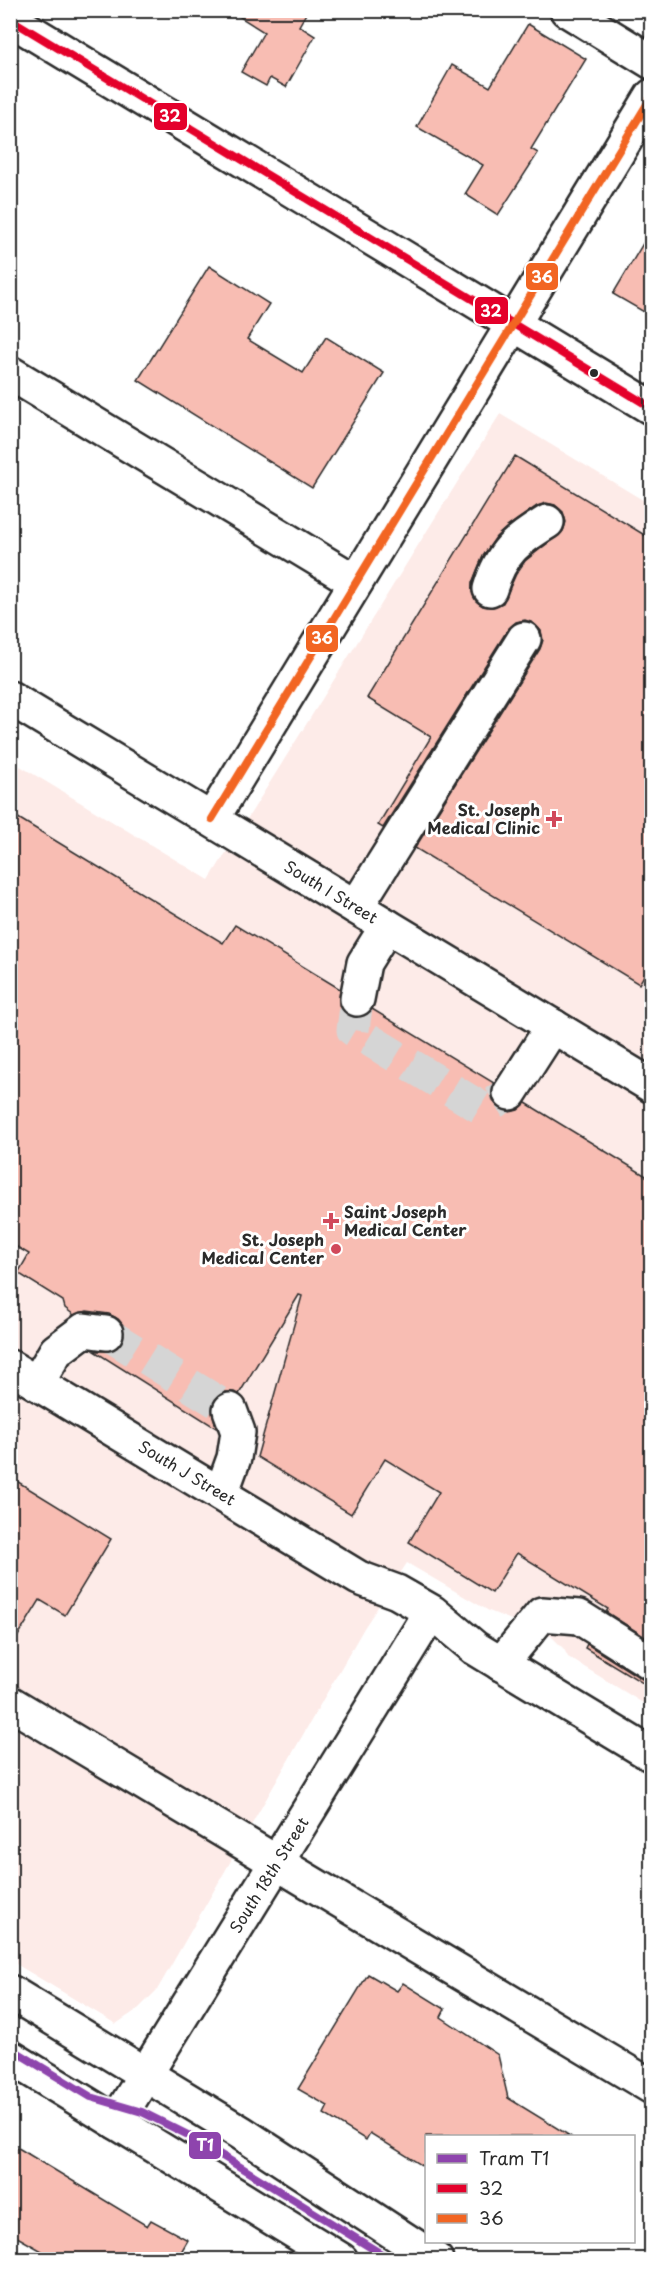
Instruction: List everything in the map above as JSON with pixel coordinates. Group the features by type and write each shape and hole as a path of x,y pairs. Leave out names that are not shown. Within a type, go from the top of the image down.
{"street":[{"path":"567,10 651,62"},
{"path":"10,19 651,408"},
{"path":"212,819 651,96"},
{"path":"10,373 356,582"},
{"path":"490,589 495,574 516,541 547,522"},
{"path":"356,907 524,639"},
{"name":"South I Street","path":"10,698 651,1086"},
{"path":"357,999 364,963 387,926"},
{"path":"510,1093 552,1026"},
{"path":"24,1375 84,1330 106,1333"},
{"name":"South J Street","path":"24,1375 363,1579"},
{"path":"221,1494 234,1458 238,1432 230,1410"},
{"path":"363,1579 391,1607 422,1627 488,1656"},
{"path":"363,1579 397,1592 432,1612 488,1656 651,1755"},
{"path":"488,1656 542,1614 579,1617 651,1663"},
{"name":"South 18th Street","path":"116,2122 422,1627"},
{"path":"10,1703 651,2087"},
{"path":"10,1992 146,2074 436,2259"},
{"path":"10,2057 341,2259"}],"shaded area":[{"name":"Saint Joseph Medical Center","path":"500,414 651,505 651,1708 568,1657 564,1649 551,1636 489,1611 407,1563 364,1628 157,1990 138,2009 116,2024 11,1961 10,760 209,880"}],"building":[{"path":"229,10 308,10 299,26 315,36 286,87 270,78 266,86 241,72 264,32"},
{"path":"528,24 586,59 531,149 538,153 498,215 465,194 483,165 417,127 452,65 490,87"},
{"path":"651,230 651,316 613,294"},
{"path":"209,266 269,304 247,339 303,373 326,337 384,373 312,488 138,380"},
{"path":"515,456 651,539 651,964 639,984 415,848 540,649 543,640 541,631 533,623 525,620 516,622 508,629 383,828 378,825 431,737 367,698","holes":["546,503 555,505 563,512 566,522 563,531 525,561 516,574 503,603 493,607 483,606 476,601 472,592 472,583 483,556 496,537 537,506"]},
{"name":"St. Joseph Medical Center","path":"10,813 223,943 235,925 340,989 339,1005 345,1013 353,1017 363,1017 372,1009 494,1083 491,1092 493,1101 500,1109 510,1112 518,1110 526,1103 651,1179 651,1641 606,1612 608,1609 517,1553 492,1593 409,1542 439,1492 385,1459 351,1514 257,1457 302,1296 299,1295 239,1394 224,1392 215,1398 212,1407 216,1428 94,1351 113,1351 121,1344 124,1326 118,1319 109,1314 87,1311 74,1315 65,1308 63,1301 18,1273 29,1254 10,1243"},
{"path":"10,1477 111,1539 65,1615 40,1600 10,1649"},
{"path":"587,1644 642,1679 651,1682 651,1688 585,1648"},
{"path":"368,1974 397,1991 403,1983 445,2009 441,2017 498,2055 508,2098 568,2135 425,2135 425,2167 370,2133 366,2140 324,2114 328,2106 298,2089"},
{"path":"10,2143 147,2226 151,2220 188,2240 177,2259 56,2259 10,2233"}],"tunnel":[{"path":"357,999 353,1030 483,1109 510,1093"},
{"path":"106,1333 230,1410"}],"tram line":[{"name":"T1","path":"10,2048 91,2097 142,2112 190,2136 391,2260"}],"transit line":[{"name":"32","path":"10,19 652,408"},
{"name":"36","path":"212,819 652,96"}],"place":[{"name":"St. Joseph Medical Clinic","path":"554,819"},
{"name":"Saint Joseph Medical Center","path":"331,1221"},
{"name":"St. Joseph Medical Center","path":"336,1249"}]}
